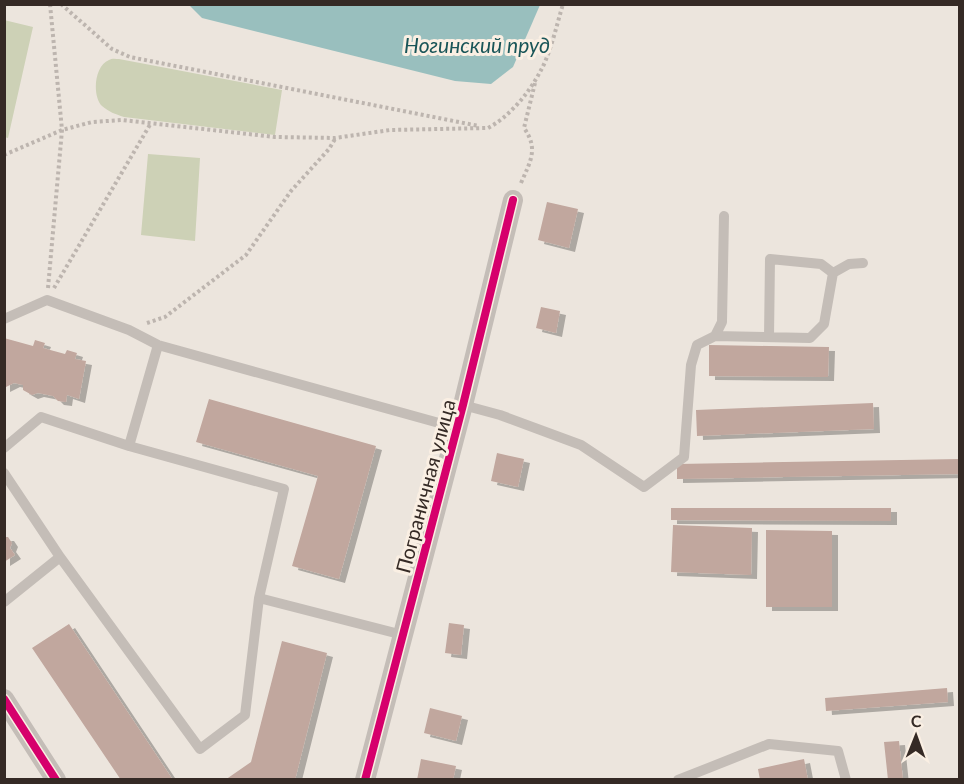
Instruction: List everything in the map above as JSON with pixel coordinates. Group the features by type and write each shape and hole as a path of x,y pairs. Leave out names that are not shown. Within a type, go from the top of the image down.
{"street":[{"name":"Пограничная улица","path":"365,780 463,405 513,200"},
{"path":"4,699 56,780"}],"lane":[{"path":"715,336 722,322 724,216"},
{"path":"769,337 770,259 821,264 833,273"},
{"path":"833,273 849,264 863,263"},
{"path":"463,405 500,415 581,446 644,487 684,457 691,364 697,345 715,336 810,338 824,324 833,273"},
{"path":"4,319 47,300 129,330 158,345 457,428"},
{"path":"129,446 158,345"},
{"path":"4,448 42,417 129,446 284,489 259,598 245,715 200,749 60,557 4,473"},
{"path":"4,602 60,557"},
{"path":"259,598 403,635"},
{"path":"678,780 769,744 838,751 846,780"}],"path":[{"path":"47,300 62,130 50,4"},
{"path":"61,4 112,49 130,57 488,128"},
{"path":"513,200 532,158 532,139 524,128 534,85 541,72 563,4"},
{"path":"4,154 62,130 92,122 122,120 275,137 335,138 390,130 488,128 521,100 541,72"},
{"path":"47,300 151,123"},
{"path":"129,330 165,317 246,255 291,191 329,149 335,138"}],"green space":[{"path":"4,20 33,27 8,138 4,137"},
{"path":"111,59 282,90 275,135 124,117 112,113 99,101 96,82 104,63"},
{"path":"148,154 200,158 195,241 141,235"}],"water":[{"name":"Ногинский пруд","path":"189,5 540,5 513,67 491,84 455,81 202,18"}],"building":[{"path":"547,202 578,209 569,248 538,240"},
{"path":"541,307 560,311 556,333 536,328"},
{"path":"4,338 33,346 35,340 45,343 43,348 65,354 67,350 77,353 75,359 86,361 79,399 67,395 66,402 58,401 53,396 38,393 32,395 23,390 23,385 14,383 4,388"},
{"path":"709,345 829,347 828,377 709,376"},
{"path":"209,399 376,446 339,579 292,566 318,476 196,442"},
{"path":"873,403 874,429 697,436 696,410"},
{"path":"497,453 524,459 518,487 491,481"},
{"path":"960,459 960,474 677,479 677,464"},
{"path":"671,508 891,508 891,521 671,520"},
{"path":"673,525 752,528 751,575 671,572"},
{"path":"766,530 832,531 832,607 766,607"},
{"path":"4,537 8,537 12,543 10,548 15,555 4,562"},
{"path":"449,623 464,625 461,655 445,653"},
{"path":"69,624 173,780 121,780 32,648"},
{"path":"282,641 327,653 295,780 225,780 251,762"},
{"path":"947,688 948,702 826,711 825,698"},
{"path":"430,708 462,716 456,741 424,733"},
{"path":"899,741 903,780 888,780 884,742"},
{"path":"421,759 456,766 453,780 417,780"},
{"path":"804,759 808,780 760,780 758,769"}],"cycle path":[{"path":"365,780 463,405 513,200"},
{"path":"4,699 56,780"}]}
